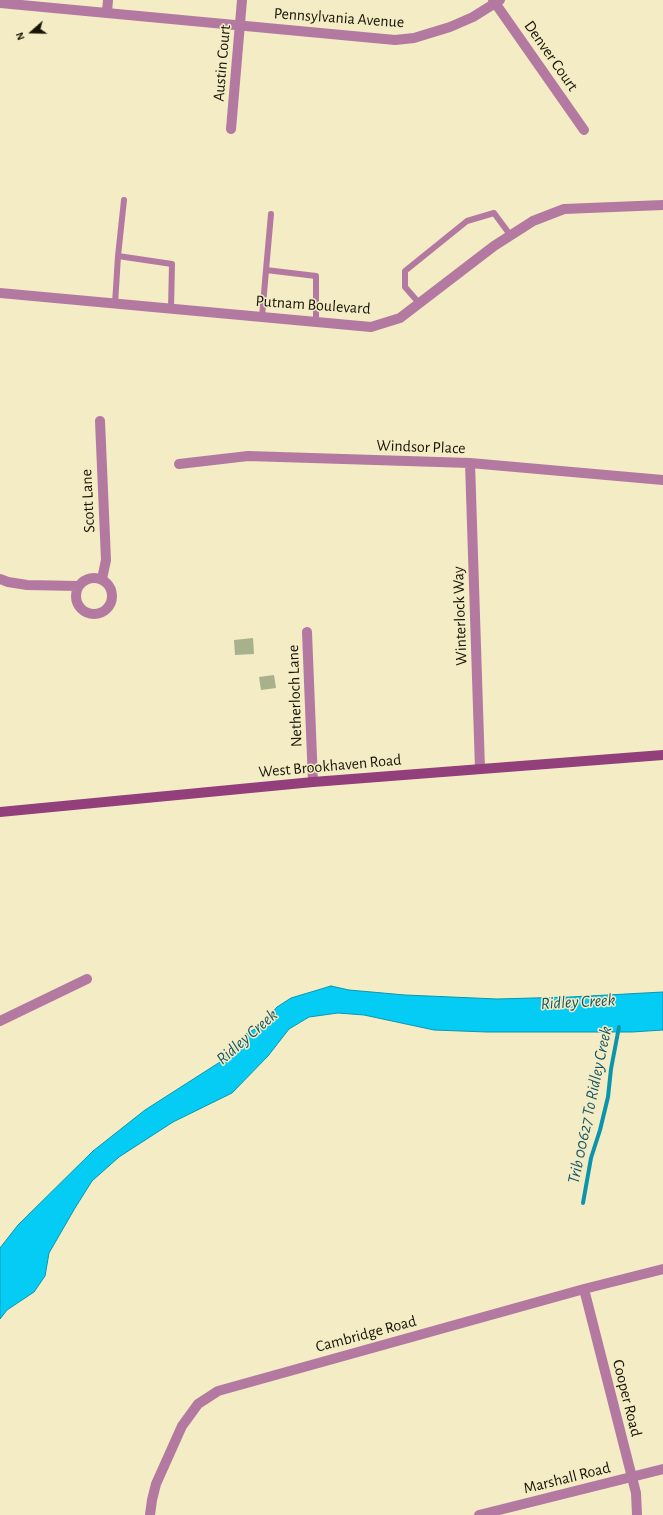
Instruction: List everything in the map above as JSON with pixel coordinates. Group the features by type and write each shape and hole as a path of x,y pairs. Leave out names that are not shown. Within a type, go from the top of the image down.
{"street":[{"path":"107,12 108,0"},
{"name":"Austin Court","path":"231,129 241,26 242,0"},
{"name":"Pennsylvania Avenue","path":"0,3 107,12 382,40 405,40 450,27 496,1"},
{"name":"Denver Court","path":"496,1 584,130"},
{"name":"Putnam Boulevard","path":"0,294 371,327 400,318 494,246 533,222 564,209 663,205"},
{"name":"Scott Lane","path":"100,421 106,560 102,579"},
{"name":"Windsor Place","path":"178,464 248,456 470,463 663,480"},
{"name":"Winterlock Way","path":"470,463 480,769"},
{"path":"95,577 102,579 109,585 111,591 112,597 108,607 98,614 87,613 78,605 75,599 75,592 82,581 88,578 95,577"},
{"path":"0,579 27,586 78,586"},
{"name":"Netherloch Lane","path":"307,632 313,782"},
{"name":"West Brookhaven Road","path":"0,812 313,782 663,754"},
{"path":"0,1021 87,979"},
{"name":"Cambridge Road","path":"150,1515 156,1484 182,1426 198,1404 218,1391 584,1289 663,1269"},
{"name":"Cooper Road","path":"584,1289 636,1493 637,1515"},
{"name":"Marshall Road","path":"479,1515 663,1469"}],"lane":[{"path":"115,304 124,200"},
{"path":"419,303 405,288 405,271 467,221 494,213 511,236"},
{"path":"262,317 271,214"},
{"path":"118,256 172,264 172,309"},
{"path":"266,270 316,276 316,322"}],"water":[{"name":"Ridley Creek","path":"331,986 349,990 405,995 497,999 663,992 663,1030 632,1032 487,1032 434,1030 364,1015 338,1013 309,1017 289,1029 268,1056 232,1093 173,1122 119,1157 92,1181 49,1253 45,1276 34,1292 7,1310 0,1319 0,1248 18,1225 93,1151 145,1110 220,1062 246,1034 260,1026 277,1007 291,998"}],"building":[{"path":"253,638 254,654 235,655 234,640"},
{"path":"274,675 276,688 261,690 259,677"}],"waterway":[{"name":"Trib 00627 To Ridley Creek","path":"583,1203 591,1158 608,1097 611,1069 619,1027"}]}
